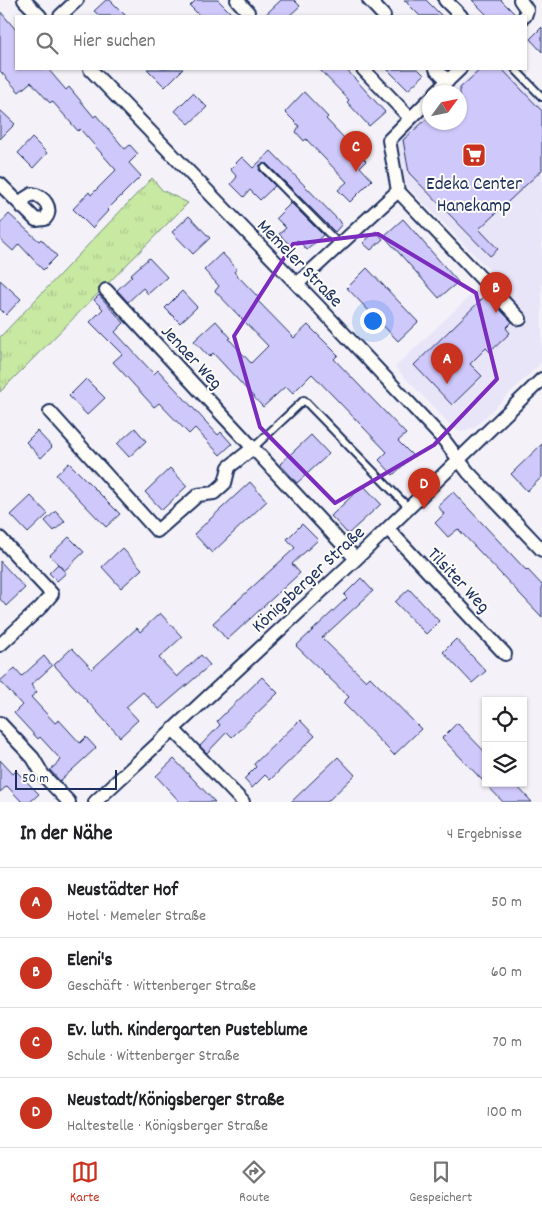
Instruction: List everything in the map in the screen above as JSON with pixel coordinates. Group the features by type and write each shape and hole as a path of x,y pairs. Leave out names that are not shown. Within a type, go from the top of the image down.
{"street":[{"path":"24,0 39,15"},
{"path":"61,15 77,0"},
{"path":"237,0 248,12"},
{"path":"368,0 383,15"},
{"path":"446,0 460,15"},
{"path":"520,0 526,10 525,15"},
{"name":"Memeler Straße","path":"91,70 297,284 459,458 468,472 542,550"},
{"path":"364,70 410,118"},
{"path":"437,70 448,81"},
{"path":"444,85 459,70"},
{"path":"422,107 389,140 398,191 520,319"},
{"path":"0,184 23,208"},
{"path":"297,284 398,191"},
{"name":"Jenaer Weg","path":"106,290 356,559"},
{"name":"Königsberger Straße","path":"95,802 388,529 542,379"},
{"path":"50,412 158,530 198,495 214,493 226,483 229,467 253,448"},
{"name":"Tilsiter Weg","path":"388,529 505,654"},
{"path":"0,538 52,594 42,607 0,645"},
{"path":"0,723 33,758 43,775 69,802"},
{"path":"173,729 243,802"}],"lane":[{"path":"516,70 542,97"},
{"path":"264,168 340,244"},
{"path":"253,448 304,400 409,508"}],"highlighted area":[{"path":"378,234 476,293 497,379 434,445 335,503 260,427 234,336 293,244"}],"shaded area":[{"path":"476,70 508,70 542,106 542,362 473,429 470,428 463,432 456,430 449,424 395,367 493,274 406,185 397,142 422,119 422,130 467,130 467,85 459,85"}],"green space":[{"path":"152,178 162,190 188,203 0,392 0,337"}],"building":[{"path":"106,0 110,0 125,15 99,15 94,11"},
{"path":"196,0 218,0 233,15 199,15 190,6"},
{"path":"281,0 294,0 300,6 290,15 265,15"},
{"path":"404,0 426,0 441,15 419,15"},
{"path":"472,0 501,0 516,15 487,15"},
{"path":"0,11 15,29 15,70 49,70 66,90 69,87 94,117 96,115 125,149 130,145 138,154 129,163 141,176 92,228 73,209 89,192 91,195 116,170 80,129 78,131 52,101 50,103 31,82 19,92 0,71"},
{"path":"542,27 542,52 530,39"},
{"path":"148,70 182,70 165,87"},
{"path":"320,70 347,70 385,112 369,126 347,102 349,100"},
{"path":"388,70 419,70 424,75 408,90"},
{"name":"Edeka Center Hanekamp","path":"480,70 503,70 542,111 542,170 479,229 498,249 490,256 409,173 403,140 422,123 422,130 467,130 467,85 463,85"},
{"path":"304,92 328,117 326,119 366,161 360,167 372,180 350,202 338,190 347,182 306,139 304,141 296,132 299,126 285,112"},
{"path":"193,93 207,107 189,124 175,111"},
{"path":"0,110 15,124 0,139"},
{"path":"32,138 47,153 33,168 18,153"},
{"path":"271,151 342,224 335,232 266,163 260,165 259,170 275,186 260,200 250,190 244,197 231,184 237,177 230,169 242,157 253,168"},
{"path":"291,203 323,235 307,250 298,240 291,246 279,234 286,228 276,218"},
{"path":"9,214 39,241 41,239 57,256 43,270 19,244 13,251 0,239 0,224"},
{"path":"189,216 210,238 193,254 172,232"},
{"path":"403,219 458,282 439,298 384,236"},
{"path":"376,231 383,239 371,250 363,243"},
{"path":"222,253 237,269 234,272 259,298 257,300 294,338 308,325 338,355 334,359 406,434 398,441 413,456 393,475 379,460 387,452 312,374 293,393 286,386 263,407 213,353 209,357 194,341 216,321 231,338 229,339 251,363 268,346 215,291 219,286 204,270"},
{"path":"149,258 167,277 148,294 143,288 128,302 117,290"},
{"path":"367,268 418,322 398,341 347,288"},
{"path":"0,280 21,299 6,315 0,309"},
{"path":"182,291 197,307 180,323 165,308"},
{"path":"99,295 124,323 115,332 154,374 158,370 218,435 221,432 232,444 220,455 195,428 189,434 159,403 154,407 113,362 122,354 90,322 103,309 94,300"},
{"path":"486,295 512,322 506,328 510,333 490,352 486,348 470,364 482,376 452,405 414,365"},
{"path":"86,379 105,398 87,415 69,396"},
{"path":"135,428 146,441 129,457 117,444"},
{"path":"37,431 52,447 41,458 26,442"},
{"path":"311,435 329,454 297,483 280,464"},
{"path":"542,444 542,477 527,491 511,474"},
{"path":"69,463 120,514 106,527 56,475"},
{"path":"170,468 187,486 162,510 145,492"},
{"path":"250,482 267,501 212,553 194,534"},
{"path":"363,485 381,504 348,534 331,516"},
{"path":"453,492 542,585 542,617 458,529 448,537 435,523 444,514 438,506"},
{"path":"31,496 48,514 28,533 11,515"},
{"path":"56,511 65,521 54,531 45,521"},
{"path":"302,524 318,540 292,564 300,573 227,640 213,623 295,548 287,539"},
{"path":"69,537 84,552 64,571 50,555"},
{"path":"122,548 142,569 121,588 102,567"},
{"path":"0,561 25,588 6,606 0,599"},
{"path":"58,564 66,573 57,581 49,573"},
{"path":"361,578 373,591 322,638 366,681 370,677 421,729 394,755 343,703 349,697 296,646 347,598 344,595"},
{"path":"409,589 439,621 426,634 395,602"},
{"path":"160,613 182,637 159,658 177,677 201,655 210,665 159,709 143,692 126,707 138,720 120,737 54,665 72,648 92,669 137,628 140,632"},
{"path":"456,639 486,671 472,683 443,652"},
{"path":"44,656 52,666 31,685 37,692 31,697 55,723 59,720 80,743 86,737 96,748 60,781 50,770 61,760 14,713 22,705 0,681 15,668 22,676"},
{"path":"262,677 278,693 232,737 227,732 207,753 200,746 220,725 217,721"},
{"path":"300,720 315,736 270,780 265,775 252,788 244,779 256,767 254,764"},
{"path":"457,723 482,749 482,780 442,738"},
{"path":"338,757 355,775 327,802 291,802"},
{"path":"174,759 215,802 180,802 156,776"},
{"path":"0,760 13,774 16,771 39,794 30,802 22,802 7,786 0,792"},
{"path":"489,787 518,787 532,802 503,802"}],"place":[{"name":"Edeka Center Hanekamp","path":"474,155"},
{"name":"Ev. luth. Kindergarten Pusteblume","path":"356,172"},
{"name":"Eleni's","path":"496,313"},
{"name":"Neustädter Hof","path":"447,384"},
{"name":"Neustadt/Königsberger Straße","path":"424,509"}]}
